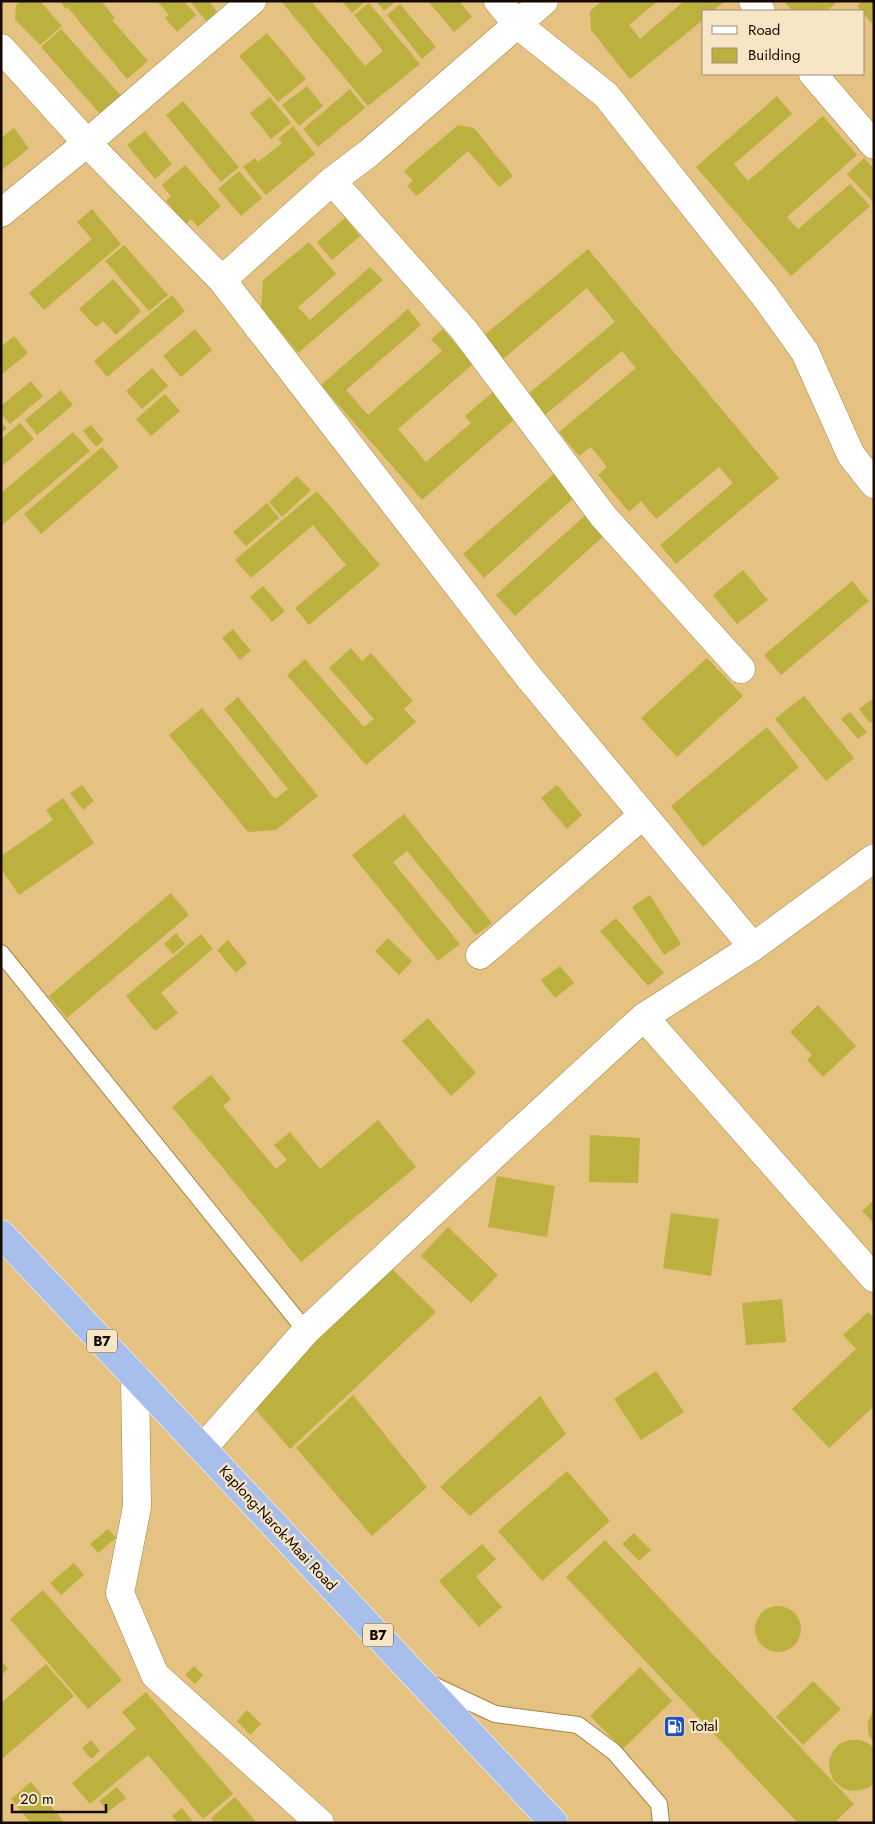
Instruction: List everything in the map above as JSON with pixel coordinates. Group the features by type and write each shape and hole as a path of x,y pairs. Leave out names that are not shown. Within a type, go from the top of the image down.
{"highway":[{"name":"Kaplong-Narok-Maai Road","path":"4,1241 135,1376 554,1823"}],"street":[{"path":"1,213 87,143 252,1"},
{"path":"498,1 518,25 606,95 764,295 805,352 851,455 874,484"},
{"path":"222,280 332,181 369,153 544,1"},
{"path":"1,48 87,143 222,280 527,675 753,947"},
{"path":"815,75 874,145"},
{"path":"332,181 464,330 603,516 741,669"},
{"path":"480,955 643,816"},
{"path":"203,1448 306,1331 509,1140 644,1018 753,947 874,858"},
{"path":"644,1018 874,1278"},
{"path":"135,1376 137,1507 120,1593 155,1675 320,1823"}],"lane":[{"path":"1,953 306,1331"},
{"path":"418,1677 495,1714 578,1725 614,1752 659,1804 661,1823"}],"building":[{"path":"21,1 40,1 62,26 40,45 15,20 16,5"},
{"path":"60,1 101,1 115,18 112,20 148,61 127,79 68,8 66,9"},
{"path":"157,1 184,1 196,15 177,32 165,18 169,15"},
{"path":"190,1 209,1 217,12 206,21"},
{"path":"281,1 311,1 365,66 383,51 354,15 369,3 420,64 368,106"},
{"path":"342,1 366,1 352,13"},
{"path":"376,1 396,1 384,11"},
{"path":"428,1 459,1 472,17 454,32"},
{"path":"602,1 658,1 629,25 640,39 684,1 725,1 714,10 702,10 702,21 630,79 591,30 590,11"},
{"path":"784,1 838,1 828,10 791,10"},
{"path":"862,1 874,1 872,24 865,15 865,10 861,10 857,6"},
{"path":"400,4 436,47 422,59 387,15"},
{"path":"61,29 123,98 102,116 41,47"},
{"path":"267,33 306,79 278,102 239,56"},
{"path":"307,86 323,106 299,126 282,105"},
{"path":"350,89 365,108 318,147 303,129"},
{"path":"777,96 792,114 734,164 748,181 823,116 857,155 787,217 798,229 850,184 870,206 791,276 696,167"},
{"path":"270,97 291,123 271,139 250,113"},
{"path":"183,101 239,167 221,182 166,115"},
{"path":"458,125 474,128 513,176 499,187 468,151 417,196 407,186 413,181 404,171"},
{"path":"293,126 315,154 266,195 243,167 255,158 258,162 282,143 278,139"},
{"path":"14,128 29,148 2,170 1,138"},
{"path":"145,131 172,164 155,179 127,145"},
{"path":"864,158 874,169 874,203 847,174"},
{"path":"185,165 221,206 198,227 191,219 186,224 166,201 171,196 162,185"},
{"path":"239,171 262,198 241,216 218,189"},
{"path":"92,209 121,244 44,310 29,293 92,239 77,222"},
{"path":"345,218 360,236 332,260 317,242"},
{"path":"309,242 336,274 298,307 310,320 370,267 383,280 298,353 261,308 263,280"},
{"path":"124,245 168,295 149,311 105,261"},
{"path":"588,249 779,478 676,564 660,545 733,483 719,467 656,519 641,501 629,512 598,475 607,467 591,447 579,456 559,432 636,368 622,351 545,415 528,394 615,322 587,288 502,360 482,337"},
{"path":"113,279 141,311 116,335 103,321 96,327 79,309"},
{"path":"172,295 185,311 107,377 94,361"},
{"path":"408,309 421,325 346,390 368,415 442,351 431,339 443,329 473,364 398,429 426,462 471,423 465,416 494,391 517,417 422,500 321,385"},
{"path":"195,329 212,350 181,377 163,356"},
{"path":"14,336 28,353 1,375 1,347"},
{"path":"152,368 168,386 142,409 126,391"},
{"path":"31,381 43,396 10,424 1,414 1,406"},
{"path":"61,390 73,405 37,435 25,420"},
{"path":"165,394 180,411 151,436 136,419"},
{"path":"1,422 7,429 1,433"},
{"path":"20,423 34,439 1,467 1,439"},
{"path":"91,425 104,440 96,447 83,431"},
{"path":"73,432 90,451 1,526 1,493"},
{"path":"102,447 119,467 41,534 24,514"},
{"path":"556,472 576,496 484,578 463,554"},
{"path":"297,476 311,490 282,517 269,502"},
{"path":"317,491 380,565 309,625 295,608 346,565 313,525 251,578 235,560"},
{"path":"267,503 279,518 246,546 233,532"},
{"path":"588,513 607,533 515,616 496,595"},
{"path":"743,570 768,600 737,624 713,595"},
{"path":"852,581 869,601 781,675 764,655"},
{"path":"263,586 285,611 272,622 250,597"},
{"path":"233,629 251,651 240,660 222,638"},
{"path":"351,648 362,661 371,653 413,701 404,709 416,722 366,765 287,675 305,659 364,727 374,719 329,668"},
{"path":"707,658 743,696 677,757 641,718"},
{"path":"804,696 854,758 826,781 775,719"},
{"path":"238,697 318,796 276,830 248,832 169,735 202,708 275,799 288,789 224,709"},
{"path":"874,698 874,721 870,723 859,709"},
{"path":"850,712 867,732 858,739 841,719"},
{"path":"767,727 799,767 703,847 671,806"},
{"path":"82,785 94,801 83,810 70,793"},
{"path":"557,785 582,815 567,829 541,798"},
{"path":"63,798 94,843 19,895 1,869 1,856 53,820 46,810"},
{"path":"404,814 492,923 476,935 407,851 393,862 460,944 438,961 352,855"},
{"path":"171,893 189,915 67,1018 49,996"},
{"path":"650,895 681,944 664,955 632,907"},
{"path":"616,918 664,973 648,986 600,931"},
{"path":"176,933 185,944 173,954 164,944"},
{"path":"201,934 213,949 161,993 178,1013 155,1031 126,996"},
{"path":"388,938 412,961 399,975 375,951"},
{"path":"228,940 247,963 236,973 217,950"},
{"path":"560,966 574,983 555,998 541,980"},
{"path":"818,1005 856,1046 823,1077 807,1060 812,1055 790,1032"},
{"path":"428,1018 476,1073 451,1096 402,1041"},
{"path":"211,1075 231,1099 223,1106 276,1169 287,1160 274,1145 290,1132 320,1169 378,1120 416,1167 301,1262 172,1107"},
{"path":"590,1135 640,1138 638,1183 589,1182"},
{"path":"497,1176 555,1186 547,1237 488,1227"},
{"path":"874,1200 874,1223 862,1211"},
{"path":"671,1213 719,1219 711,1276 663,1268"},
{"path":"448,1227 498,1275 471,1303 421,1256"},
{"path":"390,1267 436,1312 290,1449 251,1404"},
{"path":"782,1299 786,1342 746,1345 742,1303"},
{"path":"868,1312 874,1318 874,1406 829,1448 792,1409 856,1349 843,1335"},
{"path":"656,1371 684,1412 641,1440 614,1399"},
{"path":"353,1395 427,1487 372,1536 296,1448"},
{"path":"540,1396 566,1434 470,1516 440,1487"},
{"path":"567,1471 610,1521 542,1581 498,1531"},
{"path":"108,1529 116,1538 98,1553 90,1544"},
{"path":"634,1533 651,1550 639,1561 622,1544"},
{"path":"605,1540 854,1804 834,1823 798,1823 566,1577"},
{"path":"482,1544 496,1559 476,1577 502,1607 479,1627 439,1581"},
{"path":"74,1563 84,1575 61,1595 50,1583"},
{"path":"43,1590 122,1680 88,1709 10,1619"},
{"path":"778,1606 791,1610 797,1616 801,1629 797,1642 791,1648 778,1652 765,1648 759,1642 755,1629 759,1616 765,1610"},
{"path":"1,1661 8,1669 1,1675"},
{"path":"46,1664 74,1696 1,1760 1,1703"},
{"path":"194,1666 203,1675 195,1684 185,1675"},
{"path":"640,1667 672,1701 623,1749 590,1716"},
{"path":"813,1681 841,1709 803,1745 776,1717"},
{"path":"146,1692 233,1794 203,1819 148,1755 90,1804 72,1783 136,1729 122,1712"},
{"path":"874,1708 874,1745 868,1732 868,1722"},
{"path":"247,1710 261,1724 250,1735 237,1721"},
{"path":"91,1740 100,1751 91,1759 82,1748"},
{"path":"849,1740 859,1740 868,1743 874,1748 874,1782 870,1787 850,1791 841,1787 833,1780 829,1761 833,1751 839,1744"},
{"path":"31,1782 63,1821 61,1823 31,1823 11,1799"},
{"path":"117,1787 126,1798 108,1812 99,1801"},
{"path":"235,1797 257,1823 215,1823 211,1818"},
{"path":"182,1808 194,1823 178,1823 172,1816"}],"place":[{"name":"Total","path":"674,1726"}]}
